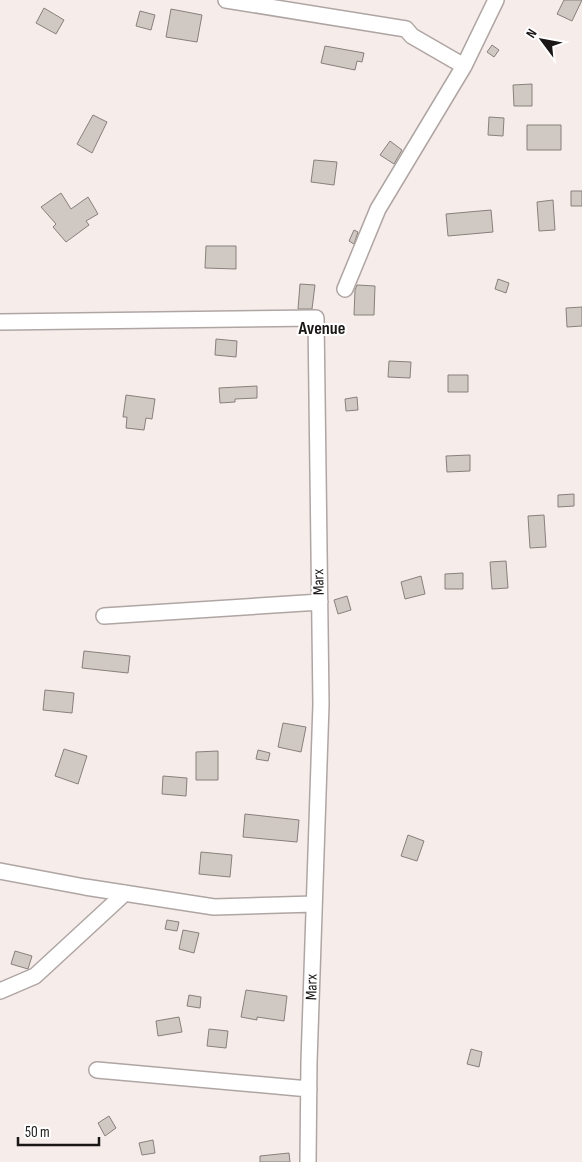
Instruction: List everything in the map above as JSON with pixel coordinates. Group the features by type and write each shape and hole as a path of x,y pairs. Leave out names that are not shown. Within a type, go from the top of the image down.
{"street":[{"path":"226,0 406,29 412,36 464,66"},
{"path":"345,289 378,209 464,66 496,0"},
{"name":"Marx","path":"0,322 316,318 321,704 308,1162"},
{"path":"104,616 320,602"},
{"path":"0,871 214,907 314,904"},
{"path":"0,991 35,976 125,893"},
{"path":"98,1070 309,1090"}],"building":[{"path":"564,0 582,0 572,21 557,14"},
{"path":"44,8 64,20 56,34 36,23"},
{"path":"171,9 202,15 197,42 166,37"},
{"path":"140,11 155,15 151,30 136,26"},
{"path":"492,45 499,50 494,57 487,52"},
{"path":"325,46 364,53 362,62 357,61 355,70 321,63"},
{"path":"532,84 532,106 514,106 513,85"},
{"path":"93,115 107,122 92,153 77,144"},
{"path":"489,117 504,118 503,136 488,135"},
{"path":"527,125 561,125 561,150 527,150"},
{"path":"390,141 402,150 394,164 380,155"},
{"path":"314,160 337,162 334,185 311,182"},
{"path":"571,191 582,191 582,206 571,206"},
{"path":"61,193 71,209 88,197 98,214 86,221 89,225 66,242 53,227 56,224 41,207"},
{"path":"553,200 555,230 539,231 537,202"},
{"path":"491,210 493,232 448,236 446,214"},
{"path":"354,230 358,232 354,244 349,241"},
{"path":"206,246 236,246 236,269 205,268"},
{"path":"498,279 509,283 506,293 495,289"},
{"path":"300,284 315,285 312,309 298,309"},
{"path":"357,285 375,286 374,315 354,315"},
{"path":"582,307 582,326 567,327 566,308"},
{"path":"216,339 237,341 236,357 215,355"},
{"path":"389,361 411,362 410,378 388,377"},
{"path":"448,375 468,375 468,392 448,392"},
{"path":"257,386 257,398 235,399 235,402 220,403 219,388"},
{"path":"126,395 155,399 152,419 146,418 144,430 126,428 127,417 123,417"},
{"path":"357,397 358,410 346,411 345,399"},
{"path":"470,455 470,471 447,472 446,456"},
{"path":"574,494 574,506 558,507 558,495"},
{"path":"544,515 546,547 530,548 528,516"},
{"path":"506,561 508,588 492,589 490,562"},
{"path":"463,573 463,589 445,589 445,574"},
{"path":"421,576 425,594 405,599 401,582"},
{"path":"347,596 351,610 338,614 334,600"},
{"path":"84,651 130,656 128,673 82,668"},
{"path":"45,690 74,693 72,713 43,710"},
{"path":"283,723 306,727 301,752 278,747"},
{"path":"64,749 87,756 78,784 55,776"},
{"path":"258,750 270,753 268,761 256,759"},
{"path":"218,751 218,780 196,780 196,752"},
{"path":"163,776 187,778 186,796 162,794"},
{"path":"245,814 299,820 297,842 243,837"},
{"path":"408,835 424,841 417,861 401,856"},
{"path":"201,852 232,855 230,877 199,874"},
{"path":"167,920 179,922 177,931 165,929"},
{"path":"183,930 199,933 194,953 179,949"},
{"path":"15,951 32,956 28,969 11,964"},
{"path":"246,990 287,996 284,1021 257,1017 257,1020 241,1017"},
{"path":"189,995 201,997 200,1008 187,1006"},
{"path":"179,1017 182,1032 158,1036 156,1021"},
{"path":"209,1029 228,1031 226,1048 207,1046"},
{"path":"471,1049 482,1052 479,1067 467,1064"},
{"path":"109,1116 116,1128 105,1136 98,1123"},
{"path":"153,1140 155,1153 142,1155 139,1143"},
{"path":"289,1153 290,1162 260,1162 260,1156"}],"district":[{"name":"Avenue","path":"322,328"}]}
